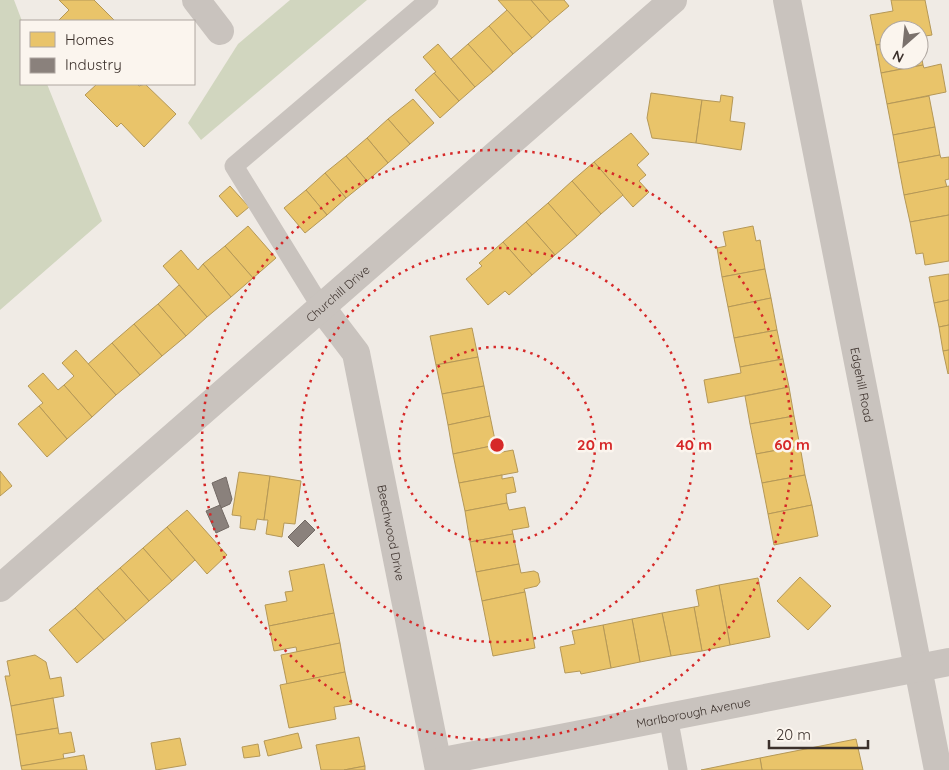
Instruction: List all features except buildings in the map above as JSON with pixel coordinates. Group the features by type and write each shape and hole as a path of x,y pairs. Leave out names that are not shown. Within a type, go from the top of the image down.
{"street":[{"path":"196,0 220,31"},
{"name":"Churchill Drive","path":"0,588 673,0"},
{"name":"Edgehill Road","path":"787,0 938,770"},
{"name":"Beechwood Drive","path":"321,307 356,353 439,766"},
{"name":"Marlborough Avenue","path":"439,766 668,716 949,662"}],"lane":[{"path":"321,307 234,166 429,0"},
{"path":"668,716 678,770"}],"green space":[{"path":"0,0 14,0 22,20 20,20 20,85 47,85 102,221 0,310"},
{"path":"290,0 367,0 201,140 188,123 238,44"}]}
